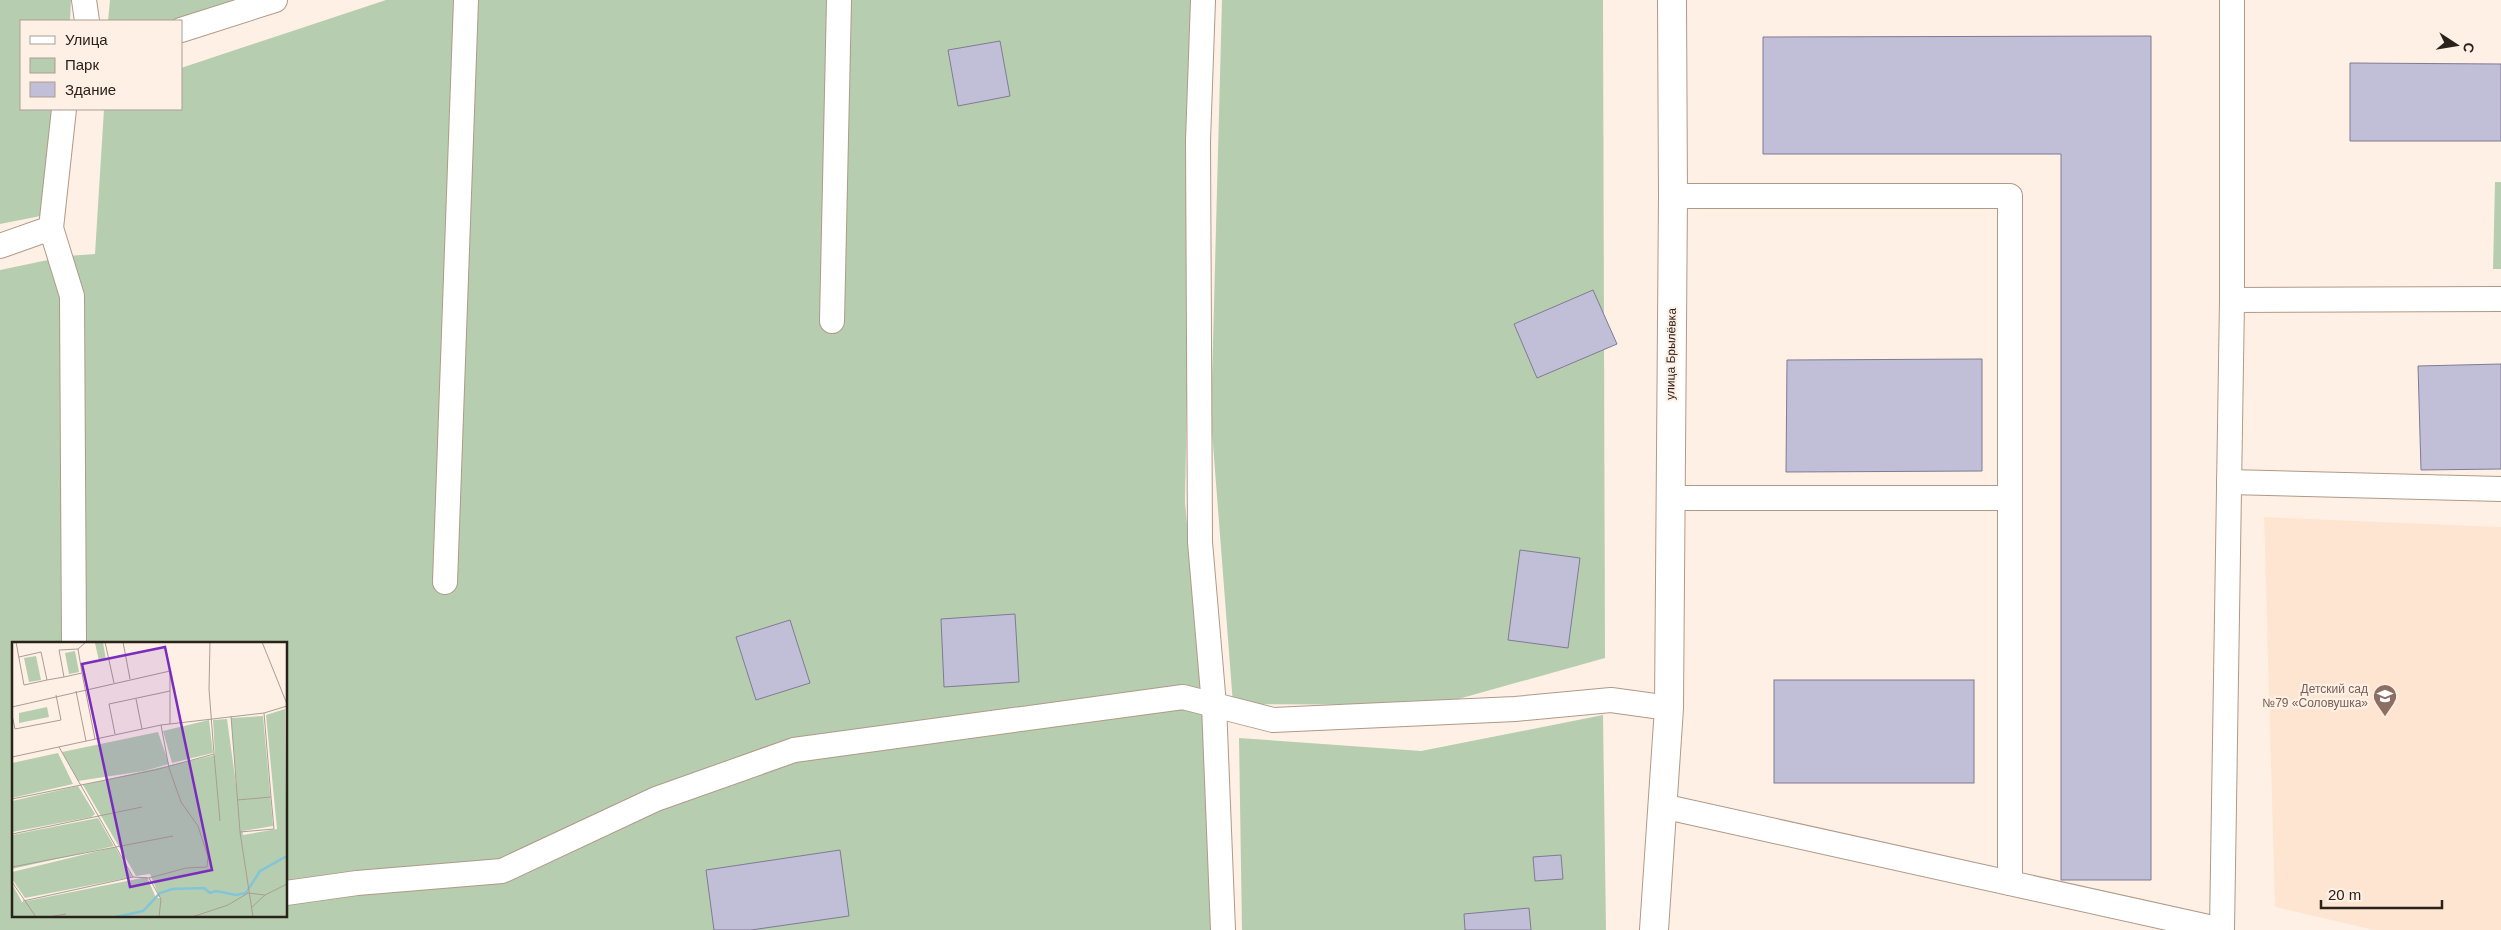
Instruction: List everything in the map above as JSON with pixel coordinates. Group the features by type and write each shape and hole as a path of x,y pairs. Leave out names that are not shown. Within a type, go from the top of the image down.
{"street":[{"name":"улица Брылёвка","path":"1654,930 1669,708 1673,196 1672,0"}],"lane":[{"path":"84,0 87,20"},
{"path":"182,30 275,0"},
{"path":"444,582 466,0"},
{"path":"832,321 839,0"},
{"path":"1203,0 1198,141 1200,542 1214,705 1222,930"},
{"path":"1662,806 2222,930 2232,300 2232,0"},
{"path":"64,110 50,228 72,296 74,642"},
{"path":"1673,196 2010,196 2010,883"},
{"path":"0,246 50,228"},
{"path":"2232,300 2501,299"},
{"path":"2229,482 2501,489"},
{"path":"1670,498 2010,498"},
{"path":"288,893 357,883 502,871 656,799 794,750 1183,697 1273,720 1505,710 1610,700 1669,708"}],"shaded area":[{"name":"Детский сад №79 «Соловушка»","path":"2264,517 2501,527 2501,930 2374,930 2275,907"}],"green space":[{"path":"0,0 71,0 70,20 20,20 20,110 65,110 62,161 66,211 0,224"},
{"path":"110,0 253,0 182,21 108,20"},
{"path":"386,0 1194,0 1185,502 1206,741 1212,930 0,930 0,270 67,256 95,254 104,110 182,110 182,68"},
{"path":"1222,0 1603,0 1605,658 1437,705 1233,704 1211,418"},
{"path":"2495,182 2501,182 2501,269 2493,269"},
{"path":"1603,715 1606,930 1242,930 1239,738 1421,751"}],"building":[{"path":"2151,36 2151,880 2061,880 2061,154 1763,154 1763,37"},
{"path":"1000,41 1010,96 958,106 948,50"},
{"path":"2350,63 2501,64 2501,141 2350,141"},
{"path":"1593,290 1617,344 1537,378 1514,324"},
{"path":"1982,359 1982,471 1786,472 1787,360"},
{"path":"2501,364 2501,469 2421,470 2418,366"},
{"path":"1520,550 1580,558 1568,648 1508,640"},
{"path":"1015,614 1019,682 944,687 941,619"},
{"path":"790,620 810,683 756,700 736,637"},
{"path":"1774,680 1974,680 1974,783 1774,783"},
{"path":"840,850 849,916 751,930 714,930 706,870"},
{"path":"1561,855 1563,879 1535,881 1533,857"},
{"path":"1529,908 1531,930 1465,930 1464,914"}],"place":[{"name":"Детский сад №79 «Соловушка»","path":"2385,717"}]}
